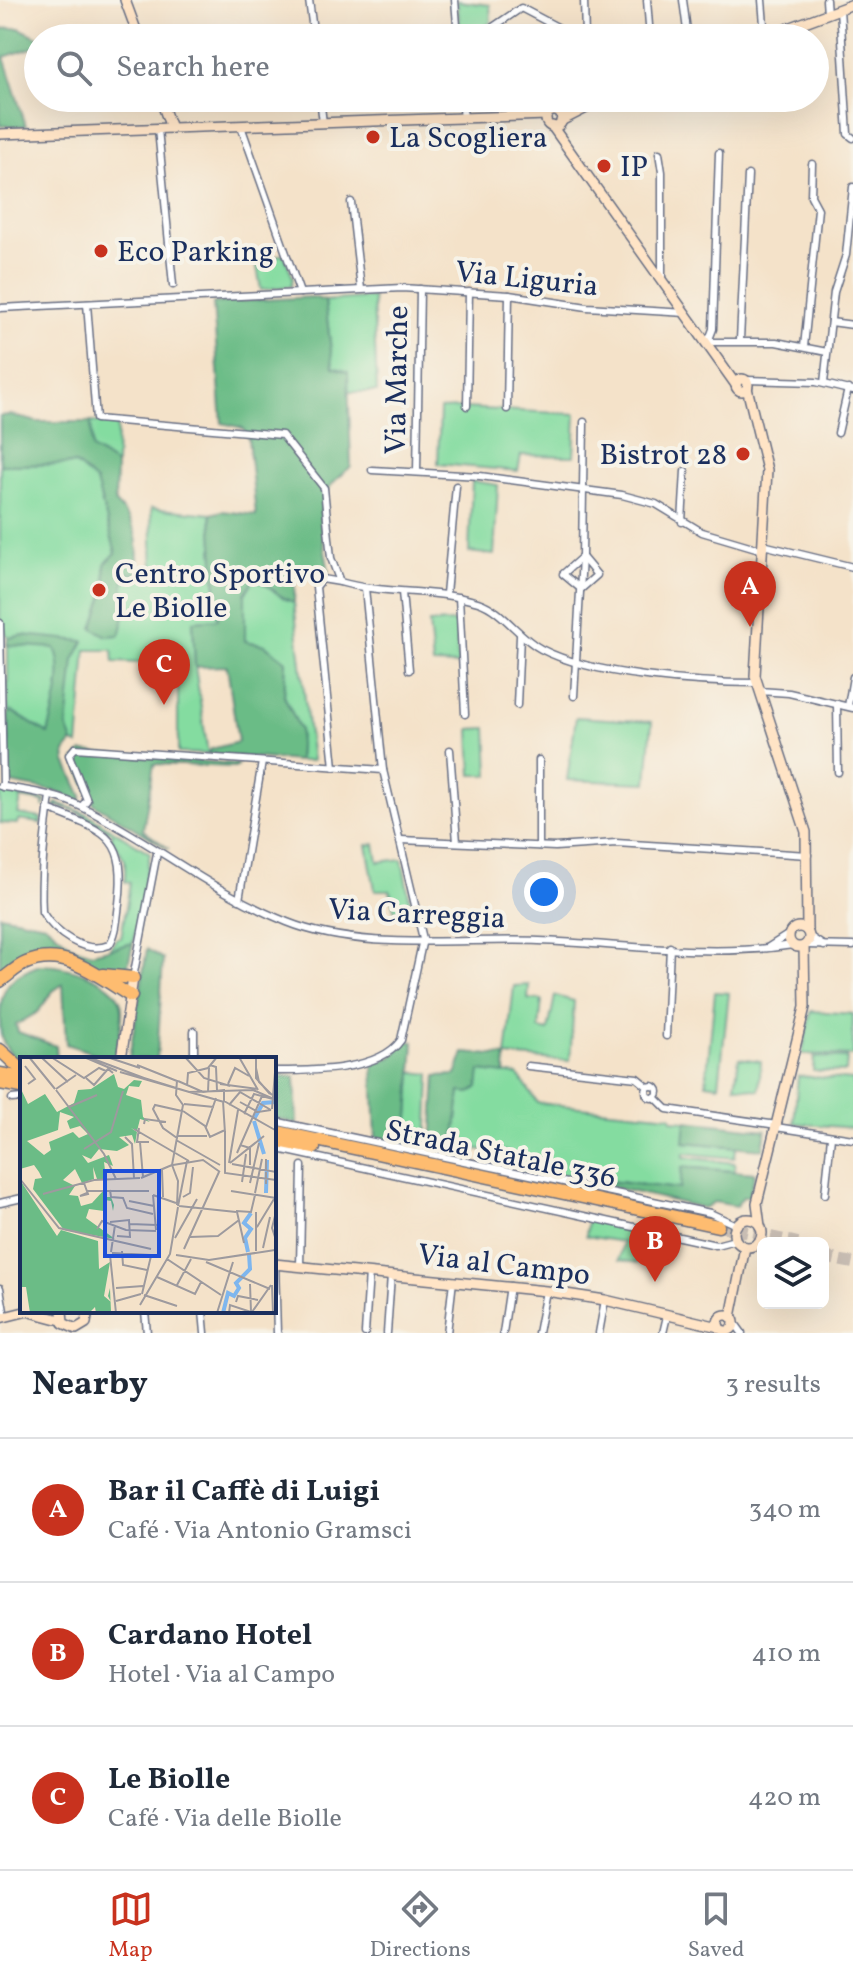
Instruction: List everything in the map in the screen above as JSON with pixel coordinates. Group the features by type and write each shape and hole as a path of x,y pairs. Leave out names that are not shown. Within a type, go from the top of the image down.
{"highway":[{"path":"2,982 27,962 46,958 74,963 103,975 131,996"},
{"path":"103,975 133,978"},
{"path":"0,1050 20,1068"},
{"path":"0,1074 20,1078"},
{"path":"0,1086 20,1094"},
{"name":"Strada Statale 336","path":"276,1131 717,1230 276,1140"}],"street":[{"path":"125,0 134,24"},
{"path":"309,0 312,24"},
{"path":"455,0 457,24"},
{"path":"584,0 585,24"},
{"path":"647,0 649,24"},
{"path":"683,0 686,24"},
{"path":"762,0 763,24"},
{"path":"826,0 827,14"},
{"path":"801,24 853,2"},
{"path":"495,24 521,4 555,24"},
{"path":"840,9 848,134 853,138"},
{"path":"165,112 171,128"},
{"path":"322,112 323,123"},
{"path":"463,112 464,119"},
{"path":"0,134 524,117 554,120 570,112"},
{"path":"276,1148 716,1245 735,1240 745,1247 754,1247 761,1241 757,1203 805,1007 805,972 800,939 808,901 806,832 758,687 755,654 767,470 757,423 743,385 717,356 567,145 554,120"},
{"path":"241,126 300,293"},
{"path":"158,129 173,285"},
{"path":"659,153 662,172 662,278"},
{"path":"708,342 713,329 719,153"},
{"path":"804,347 818,209 811,196 812,164"},
{"path":"740,340 748,175"},
{"path":"824,383 839,271 845,261 853,187"},
{"path":"351,202 361,289"},
{"path":"845,261 853,267"},
{"name":"Via Liguria","path":"0,308 361,289 420,289 509,295 587,307 687,313"},
{"name":"Via Marche","path":"417,472 420,289"},
{"path":"467,406 469,292"},
{"path":"507,409 509,295"},
{"path":"87,304 96,419 282,435 324,488 331,558 340,582"},
{"path":"831,322 853,325"},
{"path":"708,342 740,340 827,352"},
{"path":"743,385 765,379 824,383 851,390 838,433"},
{"path":"574,696 581,589 584,422"},
{"path":"372,470 584,489 656,504 702,532 852,563"},
{"path":"682,522 685,471"},
{"path":"446,594 456,486"},
{"path":"581,589 597,575 582,557"},
{"path":"581,589 563,574 582,557"},
{"path":"334,767 316,587 322,579 365,588 459,597 489,607 520,636 540,649 576,663 758,687 850,707 853,677"},
{"path":"276,1071 329,1070 367,1061 394,1049 404,1029 423,939 383,770 365,588"},
{"path":"402,592 409,670"},
{"path":"459,597 465,714"},
{"name":"Via Carreggia","path":"0,623 2,787 82,806 239,900 290,923 320,932 367,938 764,950 800,939 827,948 853,946"},
{"path":"517,705 520,636"},
{"path":"837,704 838,772"},
{"path":"82,806 87,800 69,755 75,748 383,770"},
{"path":"450,750 457,842"},
{"path":"539,760 539,846"},
{"path":"239,900 262,762"},
{"path":"48,809 94,829 118,850 123,871 116,921 109,945 96,950 78,944 42,912 48,809 50,796"},
{"path":"401,840 539,846 616,843 808,855"},
{"path":"121,1057 157,853"},
{"path":"764,950 800,939"},
{"path":"666,1036 670,947"},
{"path":"194,1031 194,1057"},
{"path":"528,1066 635,1077 648,1087 657,1089 655,1097 665,1108 853,1139"},
{"path":"276,1121 710,1213 740,1223 753,1220 760,1226"},
{"path":"825,1194 831,1137"},
{"path":"300,1266 302,1166"},
{"path":"0,1203 20,1198"},
{"path":"735,1240 740,1223 757,1203"},
{"path":"742,1333 726,1325 745,1247"},
{"name":"Via al Campo","path":"276,1264 510,1286 605,1300 700,1323 726,1325"},
{"path":"365,1333 369,1272"},
{"path":"387,1333 391,1275"},
{"path":"447,1333 453,1281"},
{"path":"503,1333 510,1286"},
{"path":"0,1288 3,1318"},
{"path":"538,1333 546,1291"},
{"path":"599,1333 605,1300"},
{"name":"Via al Campo","path":"276,1310 277,1333"},
{"path":"42,1313 62,1316 71,1331 84,1329"},
{"path":"145,1313 147,1333"},
{"path":"203,1313 205,1333"},
{"path":"663,1333 667,1316"}],"green space":[{"path":"457,1 490,5 491,22 488,24 460,24"},
{"path":"0,29 24,30 24,51 4,57 26,126 0,126"},
{"path":"284,254 293,278 291,286 261,290 256,261"},
{"path":"313,297 325,301 333,367 348,372 351,467 328,490 320,514 329,572 295,577 294,602 254,579 245,594 245,641 265,645 286,661 284,696 300,730 298,761 208,754 211,749 238,742 227,666 195,667 193,621 218,619 211,514 222,511 256,515 248,438 243,428 222,423 213,303"},
{"path":"373,297 377,392 348,392 348,372 333,367 325,301"},
{"path":"440,409 576,414 574,456 521,455 518,471 438,464"},
{"path":"11,415 37,422 91,422 92,449 116,465 115,503 133,527 138,552 138,573 126,574 124,582 120,635 107,636 93,628 106,589 105,564 116,553 96,482 76,464 0,465 0,416"},
{"path":"91,422 117,424 116,465 92,449"},
{"name":"Centro Sportivo Le Biolle","path":"76,464 96,481 122,573 153,574 151,508 211,514 218,620 193,622 195,667 208,754 178,753 178,672 144,672 143,663 114,662 113,650 86,650 78,745 48,734 12,711 8,715 8,638 0,618 0,465"},
{"path":"472,481 498,485 494,555 469,552"},
{"path":"254,579 294,602 312,761 298,761 300,730 284,696 286,661 265,645 245,641 245,594"},
{"path":"456,622 458,665 433,664 429,623"},
{"path":"23,635 84,641 74,660 67,727 73,742 65,752 66,762 82,796 80,801 54,791 10,783 8,715 11,711 48,734 59,680 55,648 7,645 8,638"},
{"path":"576,717 652,722 647,783 567,780"},
{"path":"487,728 489,775 472,775 470,729"},
{"path":"82,752 238,764 236,767 154,764 143,830 169,849 94,804 75,760"},
{"path":"0,792 46,801 43,807 44,802 21,798 18,814 41,818 41,823 18,820 17,824 0,823"},
{"path":"57,803 87,814 150,853 133,943 108,950 117,938 121,938 130,883 125,882 125,860 111,838 113,834 74,810 58,806 54,809"},
{"path":"375,844 378,862 402,859 411,907 394,910 390,890 375,890 367,845"},
{"path":"0,915 45,924 73,947 92,953 133,943 127,969 96,967 66,955 34,950 18,956 0,969"},
{"path":"147,949 163,959 157,1057 129,1057"},
{"path":"40,965 63,967 90,976 112,990 122,1009 115,1057 97,1057 66,1044 63,984 53,991 38,1012 16,1025 18,1032 56,1046 57,1057 20,1057 20,1061 11,1054 2,1040 0,1009 8,985 20,974"},
{"path":"529,985 528,999 542,1000 539,1029 548,1031 555,996 574,1001 570,1061 506,1056 514,986"},
{"path":"715,992 729,993 719,1085 706,1083"},
{"path":"811,1011 853,1014 853,1056 802,1054"},
{"path":"406,1041 414,1042 407,1147 376,1140 373,1064 392,1057"},
{"path":"464,1053 506,1056 505,1074 480,1071 478,1087 470,1093 460,1092 454,1149 448,1156 434,1152 432,1145 436,1076 456,1075"},
{"path":"814,1057 847,1058 846,1072 813,1071"},
{"path":"739,1058 761,1061 759,1090 735,1086"},
{"path":"480,1071 518,1075 538,1103 671,1116 672,1120 686,1121 685,1142 737,1147 734,1158 684,1153 684,1157 735,1163 734,1171 682,1167 680,1189 520,1171 521,1160 514,1159 509,1152 475,1149 474,1144 454,1142 460,1092"},
{"path":"412,1072 430,1074 427,1152 407,1147"},
{"path":"276,1076 295,1077 297,1124 276,1119"},
{"path":"798,1076 853,1080 853,1128 794,1123"},
{"path":"686,1121 766,1130 763,1149 684,1142"},
{"path":"682,1167 755,1173 749,1197 743,1197 736,1206 714,1202 704,1208 563,1176 680,1189"},
{"path":"588,1220 651,1233 645,1264 619,1260 623,1242 586,1236"}],"tunnel":[{"path":"718,1226 770,1237"},
{"path":"829,1258 853,1263"}],"place":[{"name":"La Scogliera","path":"373,137"},
{"name":"IP","path":"604,166"},
{"name":"Eco Parking","path":"101,251"},
{"name":"Bistrot 28","path":"743,454"},
{"name":"Centro Sportivo Le Biolle","path":"99,590"},
{"name":"Bar il Caffè di Luigi","path":"750,627"},
{"name":"Le Biolle","path":"164,705"},
{"name":"Cardano Hotel","path":"655,1282"}]}
